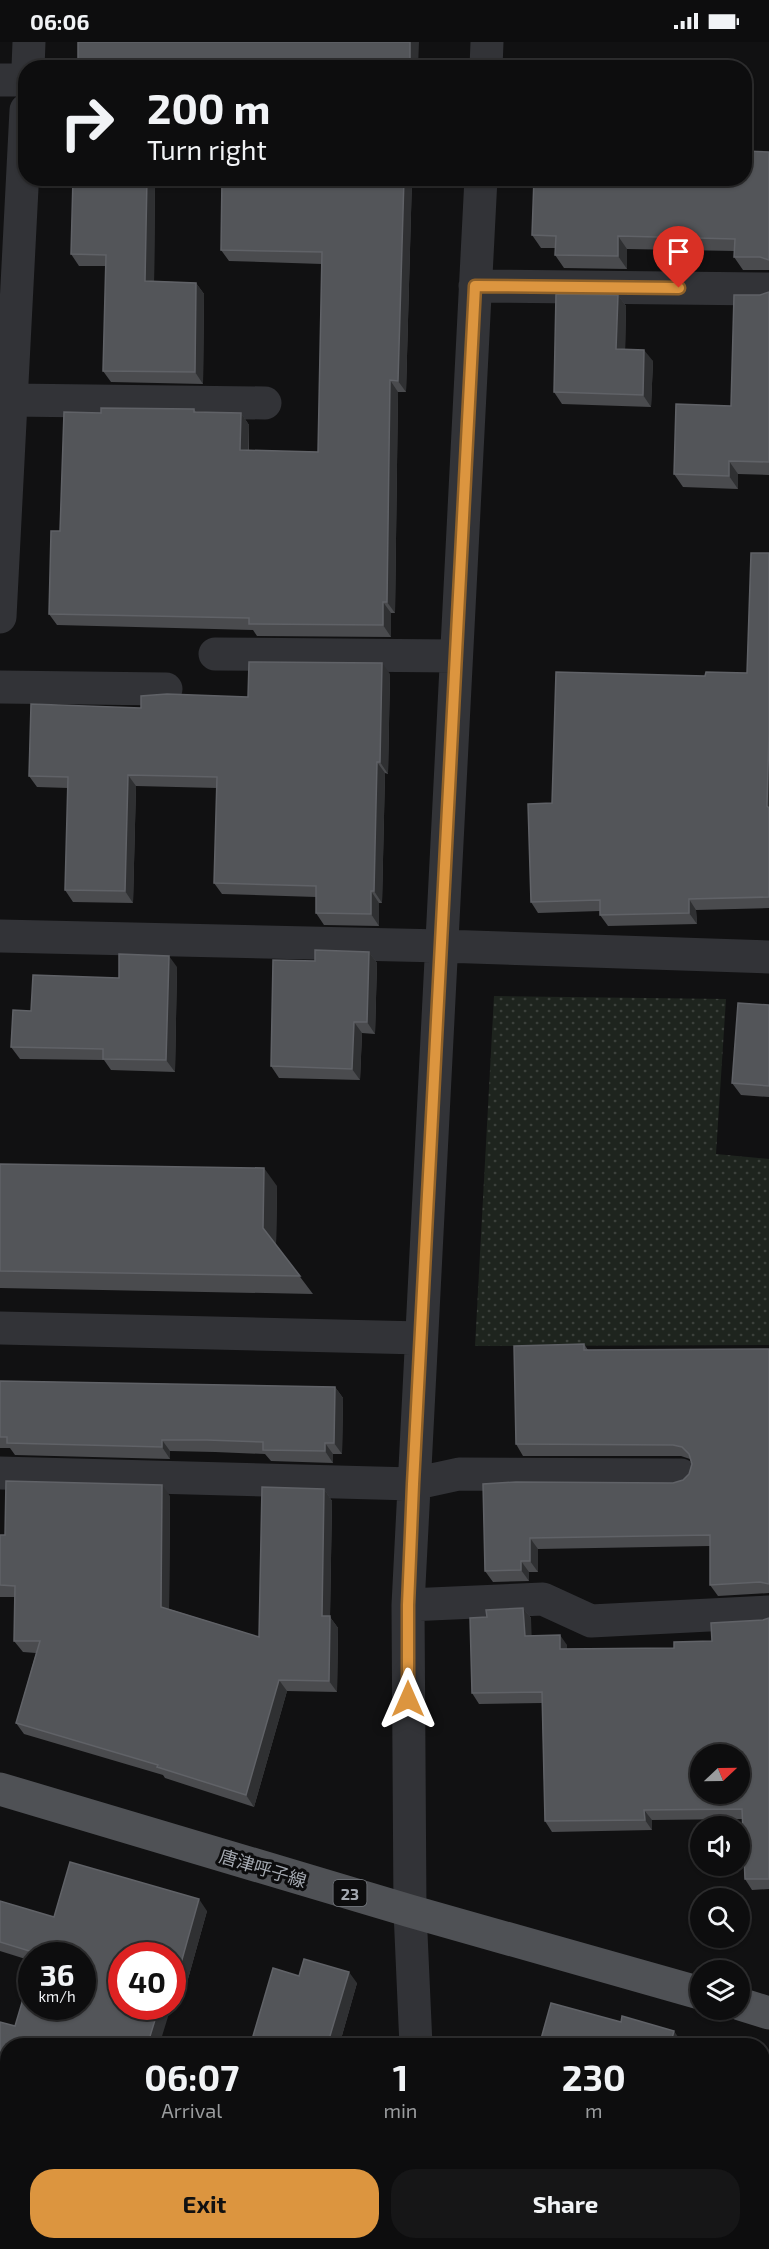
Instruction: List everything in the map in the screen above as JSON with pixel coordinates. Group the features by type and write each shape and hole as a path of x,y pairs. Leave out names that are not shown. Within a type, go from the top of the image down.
{"main road":[{"name":"唐津呼子線","path":"0,1789 410,1911 690,1990"},
{"path":"750,2007 769,2013"}],"street":[{"path":"28,60 29,42"},
{"path":"487,60 488,42"},
{"path":"0,80 18,80"},
{"path":"0,617 11,400 8,280 19,186"},
{"path":"416,2038 410,1911 408,1605 481,186"},
{"path":"475,286 769,289"},
{"path":"11,400 266,403"},
{"path":"215,654 456,656"},
{"path":"0,687 166,688"},
{"path":"0,936 442,946 769,957"},
{"path":"0,1328 421,1338"},
{"path":"0,1473 413,1484 459,1474 681,1475"},
{"path":"408,1605 543,1599 591,1621 769,1612"}],"shaded area":[{"path":"494,996 726,999 716,1154 769,1159 769,1345 475,1346"}],"building":[{"path":"78,42 410,42 410,60 78,60"},
{"path":"752,151 769,152 769,260 760,257 734,257 735,239 618,236 618,256 555,255 556,236 532,235 534,186 752,186"},
{"path":"73,186 147,186 145,281 196,283 195,372 103,371 106,255 71,254"},
{"path":"222,186 404,186 398,381 390,380 387,602 383,602 383,625 249,624 249,618 49,614 51,531 60,531 64,412 101,413 101,408 194,409 194,412 241,413 240,450 318,452 322,252 221,250"},
{"path":"769,292 769,462 729,461 729,476 674,474 676,404 731,406 734,295 760,295"},
{"path":"556,294 618,295 616,349 644,350 643,395 554,392"},
{"path":"751,553 769,553 767,806 769,808 769,897 689,899 689,913 600,915 600,900 531,902 528,804 552,803 556,672 705,676 706,672 747,673"},
{"path":"249,662 382,663 380,762 377,762 374,891 371,891 371,914 316,913 316,886 214,883 217,777 128,775 125,891 65,890 68,777 29,776 31,704 141,708 141,696 167,694 248,697"},
{"path":"315,950 369,952 367,1022 354,1022 352,1069 271,1066 273,960 315,961"},
{"path":"119,954 169,956 166,1060 103,1059 103,1049 11,1047 13,1010 31,1011 33,975 119,978"},
{"path":"738,1003 769,1005 769,1086 732,1083"},
{"path":"0,1164 264,1168 263,1228 300,1276 0,1271"},
{"path":"584,1344 584,1350 769,1349 769,1584 760,1582 710,1585 710,1535 530,1538 530,1561 521,1561 521,1570 485,1571 483,1484 516,1482 673,1483 683,1480 689,1474 692,1464 689,1454 682,1447 673,1445 516,1444 514,1346"},
{"path":"0,1381 335,1387 334,1443 325,1443 325,1451 263,1450 263,1442 207,1440 162,1440 162,1447 7,1443 7,1437 0,1437"},
{"path":"6,1481 162,1485 161,1607 259,1637 262,1487 324,1489 322,1616 330,1616 329,1681 279,1680 246,1795 157,1767 158,1765 16,1723 40,1641 14,1641 15,1586 0,1585 0,1535 5,1535"},
{"path":"523,1608 525,1636 560,1635 560,1649 674,1648 674,1642 712,1641 711,1623 769,1618 769,1879 745,1879 745,1876 750,1876 750,1816 742,1816 742,1809 644,1810 645,1820 545,1821 542,1692 472,1693 470,1618 487,1617 486,1610"},
{"path":"70,1862 199,1899 186,1945 186,1942 108,1942 108,2020 155,2020 149,2038 0,2038 0,2022 15,2026 18,2016 18,2020 96,2020 96,1942 18,1942 18,1948 0,1942 0,1901 54,1917"},
{"path":"304,1959 349,1972 329,2038 260,2038 253,2036 273,1968 299,1976"},
{"path":"551,2003 621,2022 622,2016 674,2031 672,2038 541,2038"}],"route":[{"path":"408,1699 408,1605 413,1484 475,286 679,288"}]}
